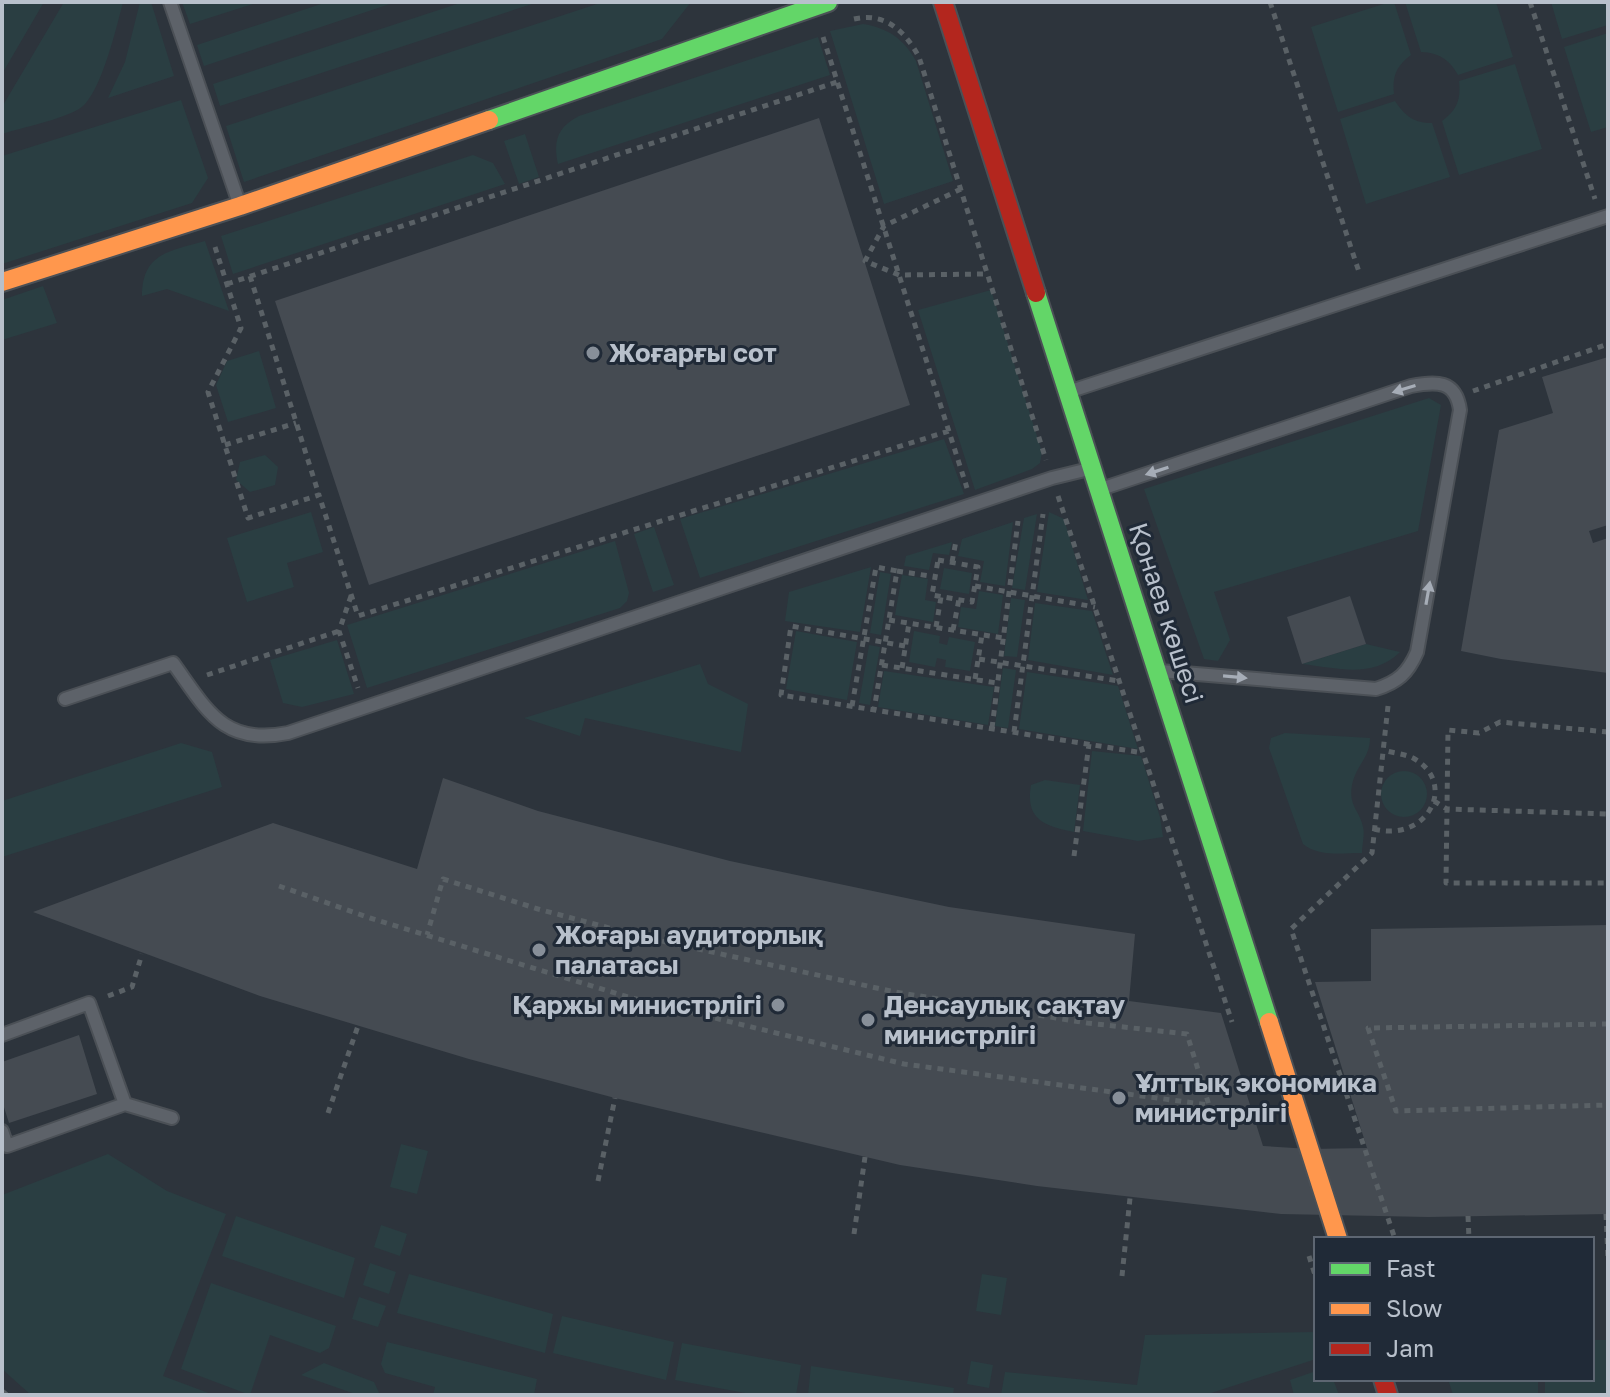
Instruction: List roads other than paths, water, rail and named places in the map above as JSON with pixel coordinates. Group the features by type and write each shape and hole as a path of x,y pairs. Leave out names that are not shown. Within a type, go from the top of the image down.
{"street":[{"name":"Қонаев көшесі","path":"943,2 1337,1237"},
{"path":"2,282 240,206 821,5"}],"lane":[{"path":"170,2 240,206"},
{"path":"1068,392 1605,217"},
{"path":"1099,490 1411,386 1432,382 1451,388 1458,397 1460,410 1417,652 1411,668 1390,685 1376,689 1157,670"},
{"path":"65,699 173,663 208,711 227,727 245,736 266,737 288,733 973,504 1092,468"},
{"path":"2,1035 89,1003 125,1104"},
{"path":"2,1131 7,1146 125,1104 172,1118"}],"place":[{"name":"Жоғарғы сот","path":"593,353"},
{"name":"Жоғары аудиторлық палатасы","path":"539,950"},
{"name":"Қаржы министрлігі","path":"778,1005"},
{"name":"Денсаулық сақтау министрлігі","path":"868,1020"},
{"name":"Ұлттық экономика министрлігі","path":"1119,1098"}]}
